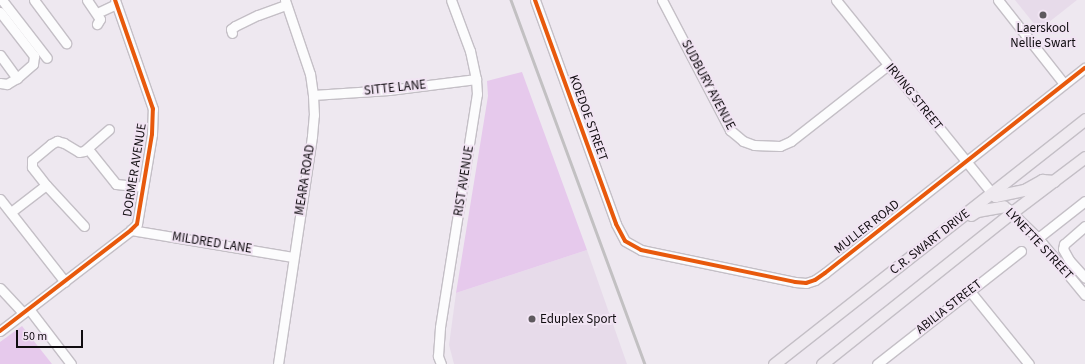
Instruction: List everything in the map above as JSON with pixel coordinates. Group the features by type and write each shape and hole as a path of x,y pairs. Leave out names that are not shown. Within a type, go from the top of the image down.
{"main road":[{"name":"C.R. SWART DRIVE","path":"774,364 957,220 993,195 1085,119"},
{"name":"C.R. SWART DRIVE","path":"822,364 1007,209 1054,181 1085,158"},
{"path":"993,195 1024,190 1042,180 1054,181"},
{"path":"957,220 968,217 977,211 1007,209"}],"street":[{"path":"2,0 47,58"},
{"path":"34,0 66,43"},
{"path":"87,0 100,19 97,24"},
{"name":"RIST AVENUE","path":"441,364 438,356 440,327 474,121 477,94 476,79 470,51 451,0"},
{"name":"KOEDOE STREET","path":"535,0 616,224 626,241"},
{"name":"SUDBURY AVENUE","path":"662,0 730,130 742,141 754,145 780,146 791,141 888,65"},
{"name":"IRVING STREET","path":"836,0 993,195"},
{"path":"998,0 1064,84"},
{"path":"97,13 115,2"},
{"name":"DORMER AVENUE","path":"0,331 131,230 138,220 153,128 153,109 115,2"},
{"path":"232,33 231,29 235,26 285,3"},
{"name":"MEARA ROAD","path":"278,364 312,136 313,95 304,53 285,3"},
{"path":"0,12 34,56 33,64 17,78 7,84 0,84"},
{"path":"0,55 17,78"},
{"name":"MULLER ROAD","path":"626,241 636,249 680,260 795,282 806,283 815,280 1085,68"},
{"name":"SITTE LANE","path":"313,95 389,90 476,79"},
{"path":"84,226 46,186 32,167 31,163 34,156 51,144 57,142 64,143 79,152 88,149 109,129"},
{"path":"88,149 116,184 143,187"},
{"path":"11,212 46,186"},
{"name":"LYNETTE STREET","path":"993,195 1038,238 1085,295"},
{"path":"0,199 65,282"},
{"path":"1038,238 1085,200"},
{"path":"1085,226 1064,244 1063,249 1069,260 1085,278"},
{"name":"MILDRED LANE","path":"131,230 293,256"},
{"name":"ABILIA STREET","path":"877,364 969,290 1021,252"},
{"path":"0,288 26,311 71,364"},
{"path":"969,290 1029,364"}],"shaded area":[{"name":"Laerskool Nellie Swart","path":"1015,0 1077,0 1039,30"},
{"path":"522,72 587,250 456,293 488,96 487,81"},
{"name":"Eduplex Sport","path":"587,250 627,364 454,364 449,345 456,293"},
{"path":"22,326 52,364 0,364 0,342"}],"railway":[{"path":"511,0 645,364"}],"cycle path":[{"path":"0,331 137,224 152,134 153,109 115,0"},
{"path":"535,0 616,224 625,241 641,250 795,282 806,283 815,280 825,273 1085,68"}],"place":[{"name":"Laerskool Nellie Swart","path":"1043,15"},
{"name":"Eduplex Sport","path":"532,319"}]}
